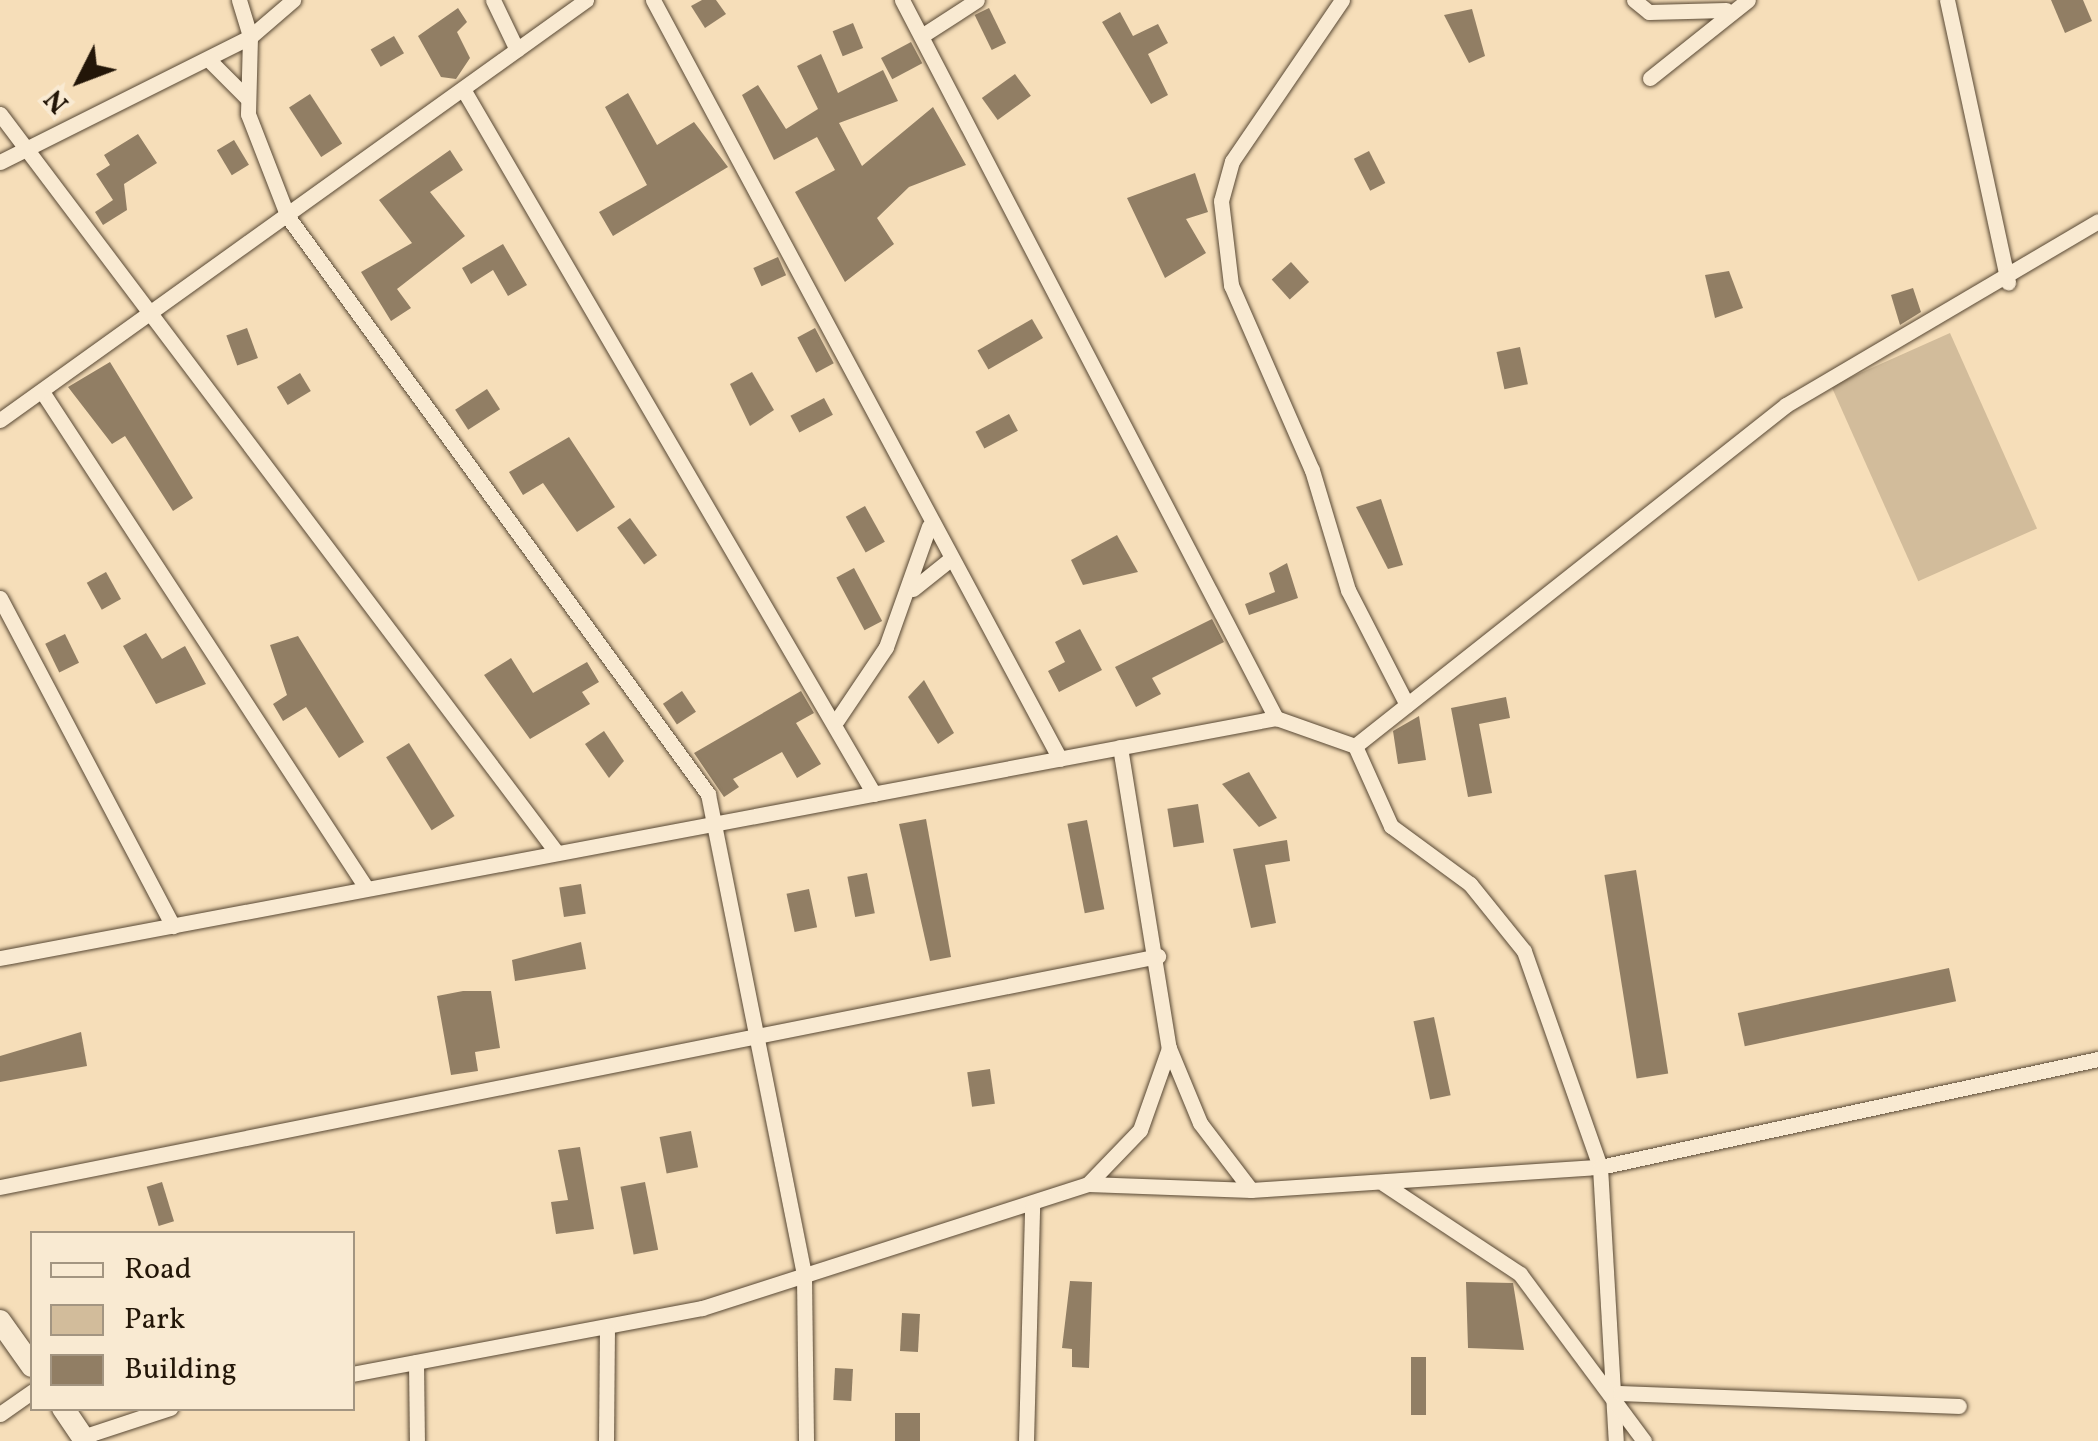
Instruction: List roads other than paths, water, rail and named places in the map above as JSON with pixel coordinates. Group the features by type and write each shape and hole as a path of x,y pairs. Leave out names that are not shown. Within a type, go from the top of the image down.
{"street":[{"path":"239,0 250,37 246,97 288,217 708,794 804,1276 806,1441"},
{"path":"0,162 23,145 250,37 293,0"},
{"path":"493,0 517,50"},
{"path":"0,420 44,393 586,0"},
{"path":"653,0 948,562 1060,759"},
{"path":"902,0 1276,718"},
{"path":"923,34 977,0"},
{"path":"1342,0 1232,162 1221,201 1231,285 1312,470 1348,590 1408,705"},
{"path":"1634,0 1649,12 1730,10"},
{"path":"1650,78 1730,10 1748,0"},
{"path":"1947,0 2008,282"},
{"path":"208,58 246,97"},
{"path":"463,89 838,720 874,794"},
{"path":"0,114 557,853"},
{"path":"1354,746 1786,405 2008,282 2098,220"},
{"path":"44,393 365,886"},
{"path":"838,720 913,588 929,526"},
{"path":"913,588 948,562"},
{"path":"0,598 172,926"},
{"path":"0,958 365,886 1276,718 1354,746 1391,826 1470,884 1524,951 1600,1167 1620,1401 1616,1441"},
{"path":"1120,747 1158,956 1169,1048 1200,1123 1251,1190"},
{"path":"0,1187 1158,956"},
{"path":"1088,1184 1140,1130 1169,1048"},
{"path":"355,1373 607,1331 804,1276 1032,1206 1088,1184 1251,1190 1600,1167 2098,1059"},
{"path":"1384,1184 1511,1266 1620,1401 1644,1441"},
{"path":"1026,1441 1032,1206"},
{"path":"0,1321 30,1363"},
{"path":"606,1441 607,1331"},
{"path":"416,1362 417,1441"},
{"path":"0,1414 30,1393"},
{"path":"1620,1401 1959,1406"},
{"path":"64,1411 83,1439 162,1411"}]}
